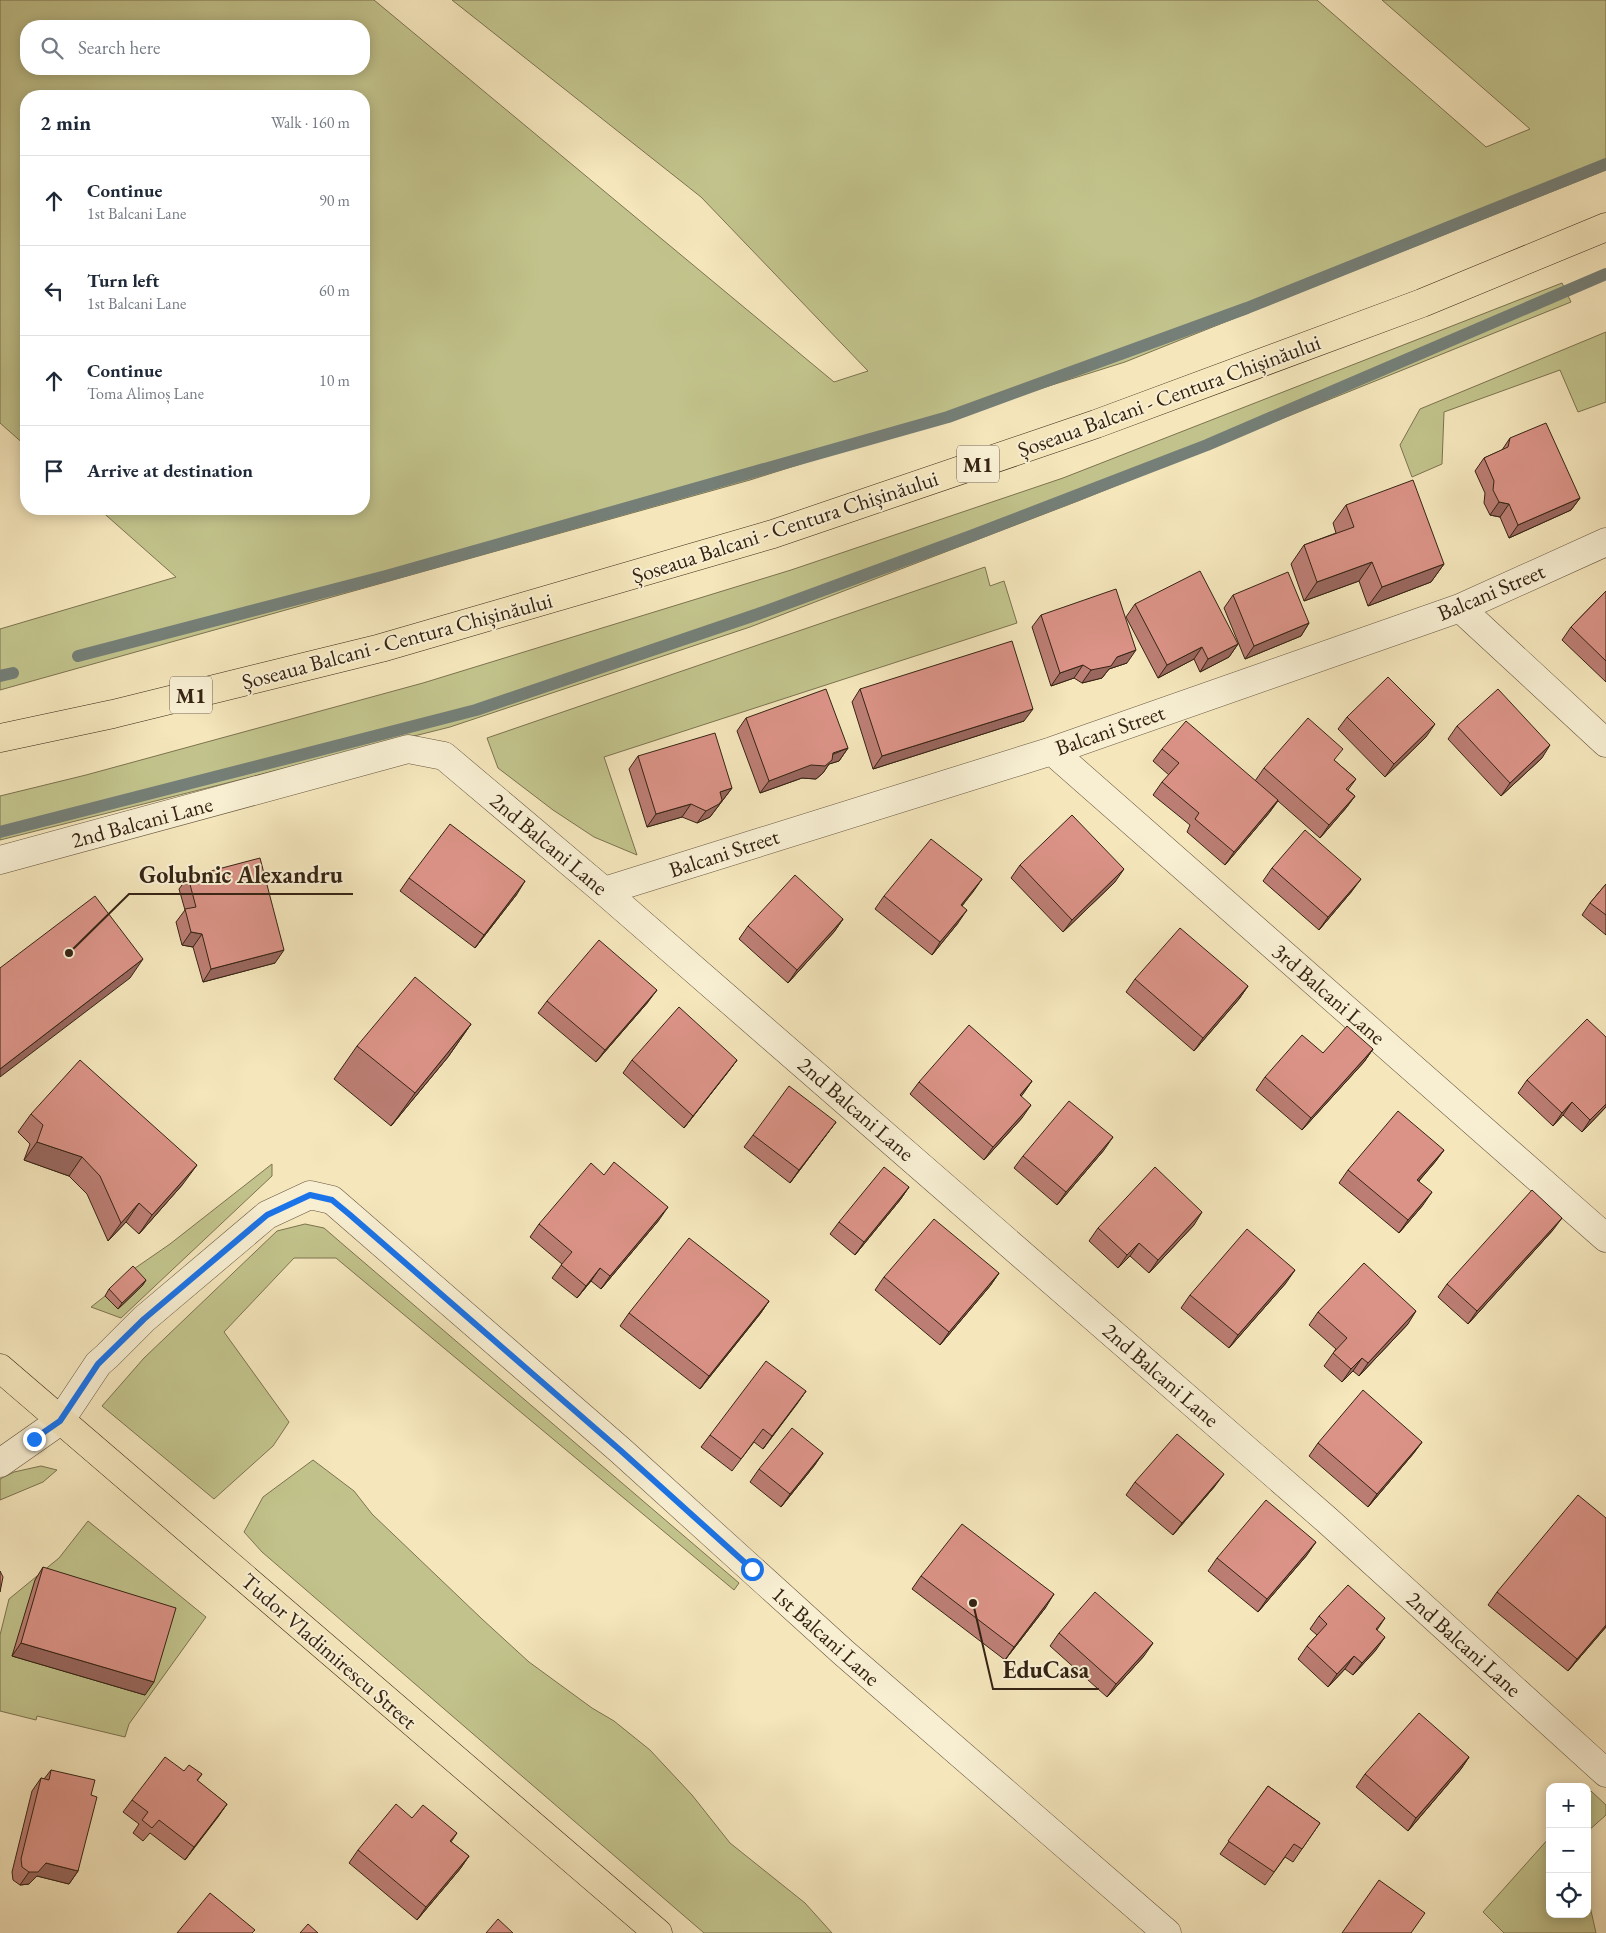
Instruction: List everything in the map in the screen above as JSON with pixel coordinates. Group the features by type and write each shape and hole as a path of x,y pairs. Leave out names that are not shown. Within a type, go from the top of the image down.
{"main road":[{"name":"Șoseaua Balcani - Centura Chișinăului","path":"0,738 113,714 381,648 773,534 1158,401 1422,303 1606,227"},
{"name":"Tudor Vladimirescu Street","path":"0,1368 658,1933"}],"street":[{"name":"Balcani Street","path":"604,891 1052,751 1460,608 1606,542"},
{"path":"1460,608 1606,743"},
{"name":"2nd Balcani Lane","path":"0,860 408,749 444,756 604,891 1327,1520 1606,1773"},
{"name":"3rd Balcani Lane","path":"1052,751 1606,1238"},
{"name":"1st Balcani Lane","path":"60,1421 98,1364 144,1319 267,1215 310,1195 332,1200 620,1450 873,1678 1167,1933"},
{"path":"0,1463 60,1421"}],"green space":[{"path":"0,0 374,0 834,382 868,371 701,197 452,0 1317,0 1486,147 1530,129 1382,0 1606,0 1606,170 1125,362 750,480 0,690 0,629 176,577 106,515 370,515 370,90 20,90 20,441 0,423"},
{"path":"1562,283 1571,302 1078,501 750,627 450,727 0,840 0,796 86,775 423,683 791,570 1063,478"},
{"path":"1606,332 1606,402 1578,412 1560,370 1444,412 1442,464 1412,477 1400,445 1420,409"},
{"path":"985,567 990,586 1004,581 1017,623 604,757 637,855 594,837 553,810 498,768 487,738"},
{"path":"272,1164 272,1176 121,1318 91,1307 128,1273 170,1244"},
{"path":"305,1224 324,1228 739,1583 734,1590 336,1258 294,1258 224,1332 289,1422 273,1446 214,1499 102,1406 144,1358 277,1231"},
{"path":"313,1460 354,1491 372,1514 529,1662 592,1708 614,1721 650,1750 692,1795 730,1843 805,1903 832,1933 704,1933 262,1552 244,1532 263,1497"},
{"path":"41,1466 57,1470 43,1482 0,1500 0,1479 14,1472"},
{"path":"88,1521 206,1617 129,1724 125,1737 37,1716 36,1720 0,1711 0,1635 9,1599 59,1558"},
{"path":"1591,1791 1606,1805 1606,1815 1591,1828"},
{"path":"1546,1841 1546,1918 1591,1918 1591,1911 1596,1933 1504,1933 1483,1912"}],"building":[{"path":"1546,423 1580,498 1518,525 1509,504 1499,502 1493,490 1494,481 1484,458 1508,447 1510,438"},
{"path":"1413,480 1444,564 1382,587 1372,562 1317,582 1304,545 1354,527 1346,505"},
{"path":"1200,571 1238,644 1208,659 1202,647 1167,665 1135,604"},
{"path":"1288,572 1309,623 1254,646 1233,595"},
{"path":"1116,589 1136,650 1117,657 1111,666 1091,670 1083,665 1060,673 1041,615"},
{"path":"1606,591 1606,661 1571,627"},
{"path":"1012,641 1033,709 882,756 860,689"},
{"path":"1388,677 1435,724 1394,764 1347,717"},
{"path":"826,689 848,748 833,753 832,760 825,766 811,765 769,781 746,718"},
{"path":"1498,689 1550,745 1510,783 1457,726"},
{"path":"1308,718 1343,749 1334,760 1356,779 1346,789 1355,796 1329,825 1264,768"},
{"path":"1186,721 1278,800 1234,852 1195,819 1199,813 1162,782 1179,763 1162,749"},
{"path":"715,733 732,788 720,792 722,800 719,804 706,811 691,804 656,814 638,756"},
{"path":"1072,815 1124,869 1072,920 1020,865"},
{"path":"450,824 525,881 484,935 409,878"},
{"path":"1305,830 1361,879 1328,917 1272,868"},
{"path":"931,839 982,879 961,905 967,910 940,942 884,896"},
{"path":"260,858 284,950 211,969 202,934 191,932 185,909 196,907 188,877"},
{"path":"795,875 843,919 797,970 748,926"},
{"path":"1606,884 1606,915 1590,903"},
{"path":"95,896 143,959 0,1069 0,968"},
{"path":"1180,928 1248,986 1203,1038 1135,979"},
{"path":"599,940 657,990 605,1050 547,1001"},
{"path":"415,977 471,1024 415,1093 357,1046"},
{"path":"679,1007 737,1060 693,1116 632,1060"},
{"path":"1587,1019 1606,1037 1606,1104 1590,1120 1572,1102 1562,1113 1527,1080"},
{"path":"969,1025 1032,1081 1020,1095 1031,1105 993,1147 919,1082"},
{"path":"1347,1026 1373,1049 1311,1118 1265,1077 1302,1035 1323,1053"},
{"path":"80,1060 197,1165 152,1215 139,1203 121,1223 100,1176 82,1157 37,1142 43,1125 31,1114"},
{"path":"789,1086 836,1122 799,1170 753,1135"},
{"path":"1069,1101 1113,1137 1066,1192 1023,1156"},
{"path":"1398,1111 1444,1150 1417,1180 1432,1192 1408,1220 1348,1170"},
{"path":"614,1162 668,1207 610,1276 600,1268 586,1286 561,1265 572,1252 539,1224 591,1163 604,1175"},
{"path":"884,1167 909,1187 864,1242 839,1222"},
{"path":"1155,1167 1202,1212 1158,1260 1139,1243 1127,1255 1098,1228"},
{"path":"1532,1190 1562,1218 1477,1311 1447,1284"},
{"path":"934,1219 999,1273 949,1332 884,1277"},
{"path":"1247,1229 1295,1270 1238,1335 1190,1295"},
{"path":"689,1238 769,1301 709,1376 629,1313"},
{"path":"1364,1263 1416,1311 1368,1363 1362,1358 1351,1369 1333,1353 1347,1338 1318,1312"},
{"path":"133,1266 146,1280 122,1303 109,1289"},
{"path":"766,1361 806,1391 772,1436 763,1429 741,1459 710,1435"},
{"path":"1363,1390 1422,1442 1377,1494 1318,1443"},
{"path":"792,1428 823,1453 790,1494 759,1469"},
{"path":"1177,1434 1224,1474 1182,1523 1135,1482"},
{"path":"1578,1495 1606,1518 1606,1625 1577,1659 1497,1592"},
{"path":"1266,1500 1316,1542 1267,1599 1217,1558"},
{"path":"962,1524 1054,1594 1014,1647 921,1576"},
{"path":"43,1567 176,1608 154,1682 21,1643"},
{"path":"0,1571 3,1577 0,1592"},
{"path":"1348,1585 1385,1618 1376,1629 1385,1637 1362,1663 1354,1656 1337,1674 1307,1646 1327,1624 1319,1616"},
{"path":"1095,1592 1153,1643 1116,1684 1059,1633"},
{"path":"1419,1713 1469,1757 1416,1818 1365,1774"},
{"path":"165,1757 184,1771 189,1765 202,1774 197,1780 227,1804 194,1847 159,1820 152,1828 142,1820 148,1812 132,1800"},
{"path":"51,1770 95,1780 91,1795 97,1797 78,1871 46,1863 38,1872 29,1872 22,1867 21,1859 41,1778 49,1780"},
{"path":"1268,1786 1320,1823 1302,1849 1294,1844 1274,1872 1228,1841"},
{"path":"396,1804 412,1818 423,1805 457,1833 450,1841 469,1856 426,1907 358,1850"},
{"path":"1379,1880 1425,1913 1411,1933 1342,1933"},
{"path":"210,1893 255,1930 252,1933 177,1933"},
{"path":"498,1919 513,1933 486,1933"},
{"path":"308,1924 318,1933 300,1933"}],"waterway":[{"path":"78,656 386,576 948,417 1247,308 1606,164"},
{"path":"0,832 476,710 758,614 971,536 1207,445 1606,274"},
{"path":"0,676 13,673"}],"place":[{"name":"Golubnic Alexandru","path":"69,953"},
{"name":"EduCasa","path":"973,1603"}],"route":[{"path":"34,1439 60,1421 98,1364 144,1319 267,1215 310,1195 332,1200 349,1214 620,1450 752,1569"}]}
